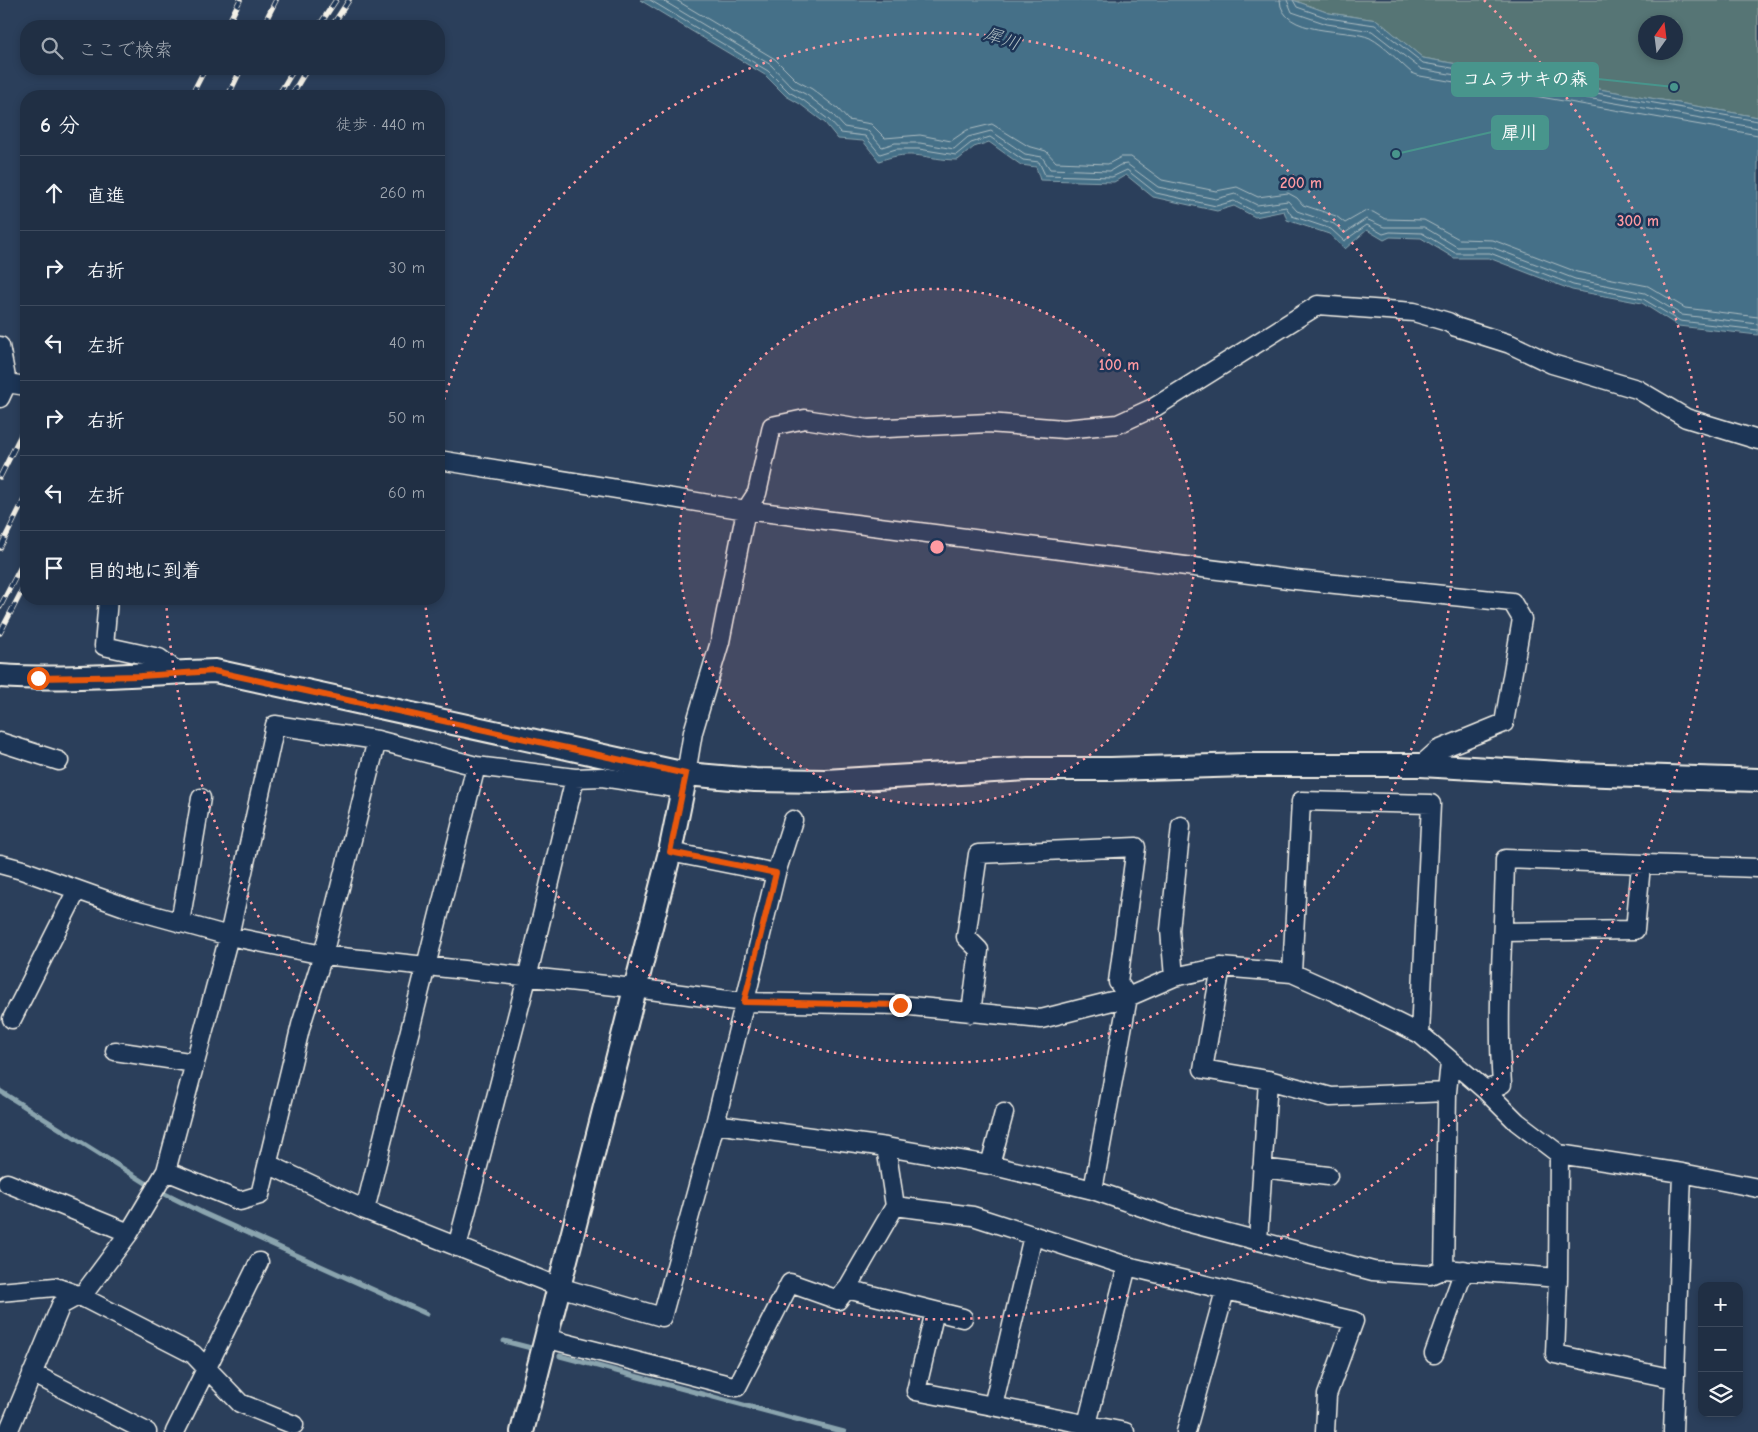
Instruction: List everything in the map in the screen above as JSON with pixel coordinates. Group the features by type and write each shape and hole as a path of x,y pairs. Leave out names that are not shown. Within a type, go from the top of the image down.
{"street":[{"path":"522,1432 670,852 693,732 720,642 746,510 757,493 772,426 805,419 867,429 988,423 1064,429 1118,424 1155,407 1318,305 1414,312 1439,319 1456,327 1510,344 1552,364 1637,389 1686,418 1758,440"},
{"path":"0,346 4,390 20,387"},
{"path":"445,461 746,510 1296,580 1512,602 1522,618 1504,722 1438,750 1421,765"},
{"path":"107,605 104,646 159,658 178,672"},
{"path":"0,676 38,678 141,676 214,671 684,781"},
{"path":"8,1432 61,1305 85,1292 129,1233 166,1171 229,936 276,724 377,740 476,766 575,778 602,777 684,781 825,781 1028,769 1111,769 1247,764 1421,765 1576,774 1758,780"},
{"path":"166,1171 240,1201 260,1195 301,1025 323,955 377,740"},
{"path":"0,742 59,761"},
{"path":"365,1210 476,766"},
{"path":"457,1247 527,978 575,778"},
{"path":"180,923 201,798"},
{"path":"1292,973 1301,801 1430,804 1420,1034"},
{"path":"268,1164 365,1210 559,1287 662,1317 715,1124 776,873 793,820"},
{"path":"1174,977 1170,930 1181,826"},
{"path":"972,1013 979,950 966,937 978,854 1136,847 1118,982 1128,997 1093,1190"},
{"path":"670,852 776,873"},
{"path":"1485,1090 1502,1084 1498,1040 1504,932 1505,859 1758,868"},
{"path":"0,864 131,909 180,923 229,936 323,955 634,988 744,1002 900,1005 1041,1018 1128,997 1174,977 1221,967 1292,973 1420,1034 1450,1062 1485,1090 1516,1122 1559,1154 1682,1173 1758,1188"},
{"path":"1504,932 1635,930 1641,865"},
{"path":"12,1019 77,890"},
{"path":"1221,967 1203,1069 1268,1080 1331,1097 1447,1092"},
{"path":"115,1051 195,1063"},
{"path":"1444,1269 1447,1092 1450,1062"},
{"path":"1258,1241 1268,1080"},
{"path":"990,1165 1004,1113"},
{"path":"715,1124 886,1147 990,1165 1093,1190 1179,1220 1373,1271 1430,1275 1444,1269 1558,1278"},
{"path":"546,1338 737,1387 790,1283 838,1300 847,1289 895,1206 886,1147"},
{"path":"1559,1154 1555,1354 1675,1379"},
{"path":"1262,1168 1328,1176"},
{"path":"1672,1432 1682,1173"},
{"path":"7,1183 129,1233"},
{"path":"895,1206 973,1216 1127,1266 1354,1321 1327,1395 1325,1432"},
{"path":"993,1406 1033,1236"},
{"path":"175,1432 259,1262"},
{"path":"1087,1424 1127,1266"},
{"path":"1434,1354 1464,1270"},
{"path":"0,1292 55,1287 78,1295 193,1354 240,1403 294,1425"},
{"path":"847,1289 963,1318"},
{"path":"1186,1432 1225,1291"},
{"path":"935,1311 916,1391 1125,1432"},
{"path":"32,1373 147,1432"}],"green space":[{"path":"1293,0 1758,0 1758,117 1423,58 1377,20 1329,13"}],"water":[{"path":"640,0 1293,0 1329,13 1377,20 1423,58 1758,117 1758,335 1678,326 1642,303 1572,290 1489,258 1454,258 1421,238 1390,237 1384,240 1367,230 1345,249 1329,234 1287,220 1284,211 1255,217 1234,206 1217,211 1153,197 1126,175 1114,182 1040,180 1036,167 1021,165 989,142 974,147 958,160 901,155 879,161 863,141 838,139 825,123 786,96 765,75"}],"waterway":[{"path":"0,1091 149,1185"},
{"path":"161,1192 203,1213 427,1314"},
{"path":"504,1341 535,1349"},
{"path":"560,1356 844,1432"}],"railway":[{"path":"230,20 240,0"},
{"path":"266,20 276,0"},
{"path":"323,20 336,0"},
{"path":"336,20 349,0"},
{"path":"194,90 202,75"},
{"path":"231,90 238,75"},
{"path":"282,90 290,75"},
{"path":"295,90 303,75"},
{"path":"0,477 20,437"},
{"path":"0,548 20,508"},
{"path":"0,607 20,569"},
{"path":"0,633 20,595"}],"place":[{"name":"コムラサキの森","path":"1674,87"},
{"name":"犀川","path":"1396,154"}],"route":[{"path":"38,678 141,676 214,671 398,709 686,774 670,852 776,873 744,1002 900,1005"}]}
